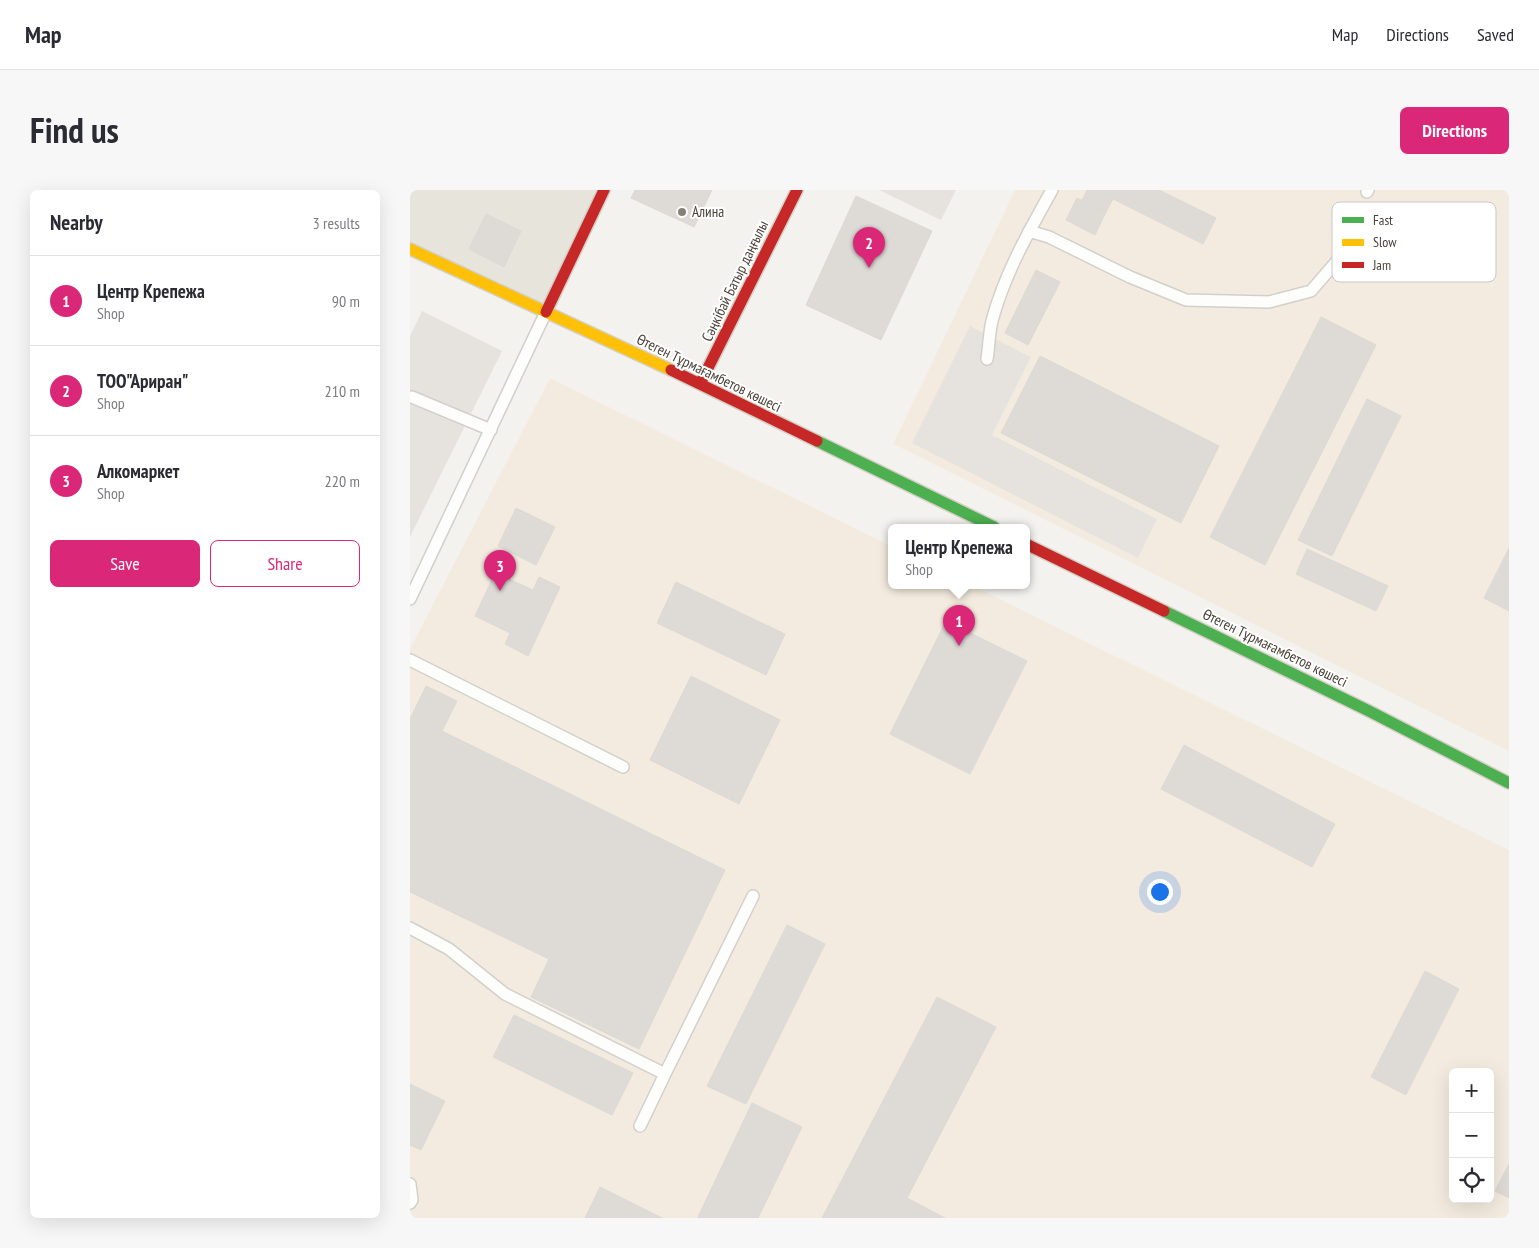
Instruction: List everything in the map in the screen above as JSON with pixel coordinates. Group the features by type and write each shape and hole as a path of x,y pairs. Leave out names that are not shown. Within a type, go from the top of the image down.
{"street":[{"path":"546,312 604,190"},
{"name":"Сәңкібай Батыр даңғылы","path":"700,384 797,190"},
{"name":"Өтеген Тұрмағамбетов көшесі","path":"410,249 700,384 988,524"},
{"name":"Өтеген Тұрмағамбетов көшесі","path":"1030,546 1369,711 1509,783"}],"lane":[{"path":"987,359 992,320 1008,278 1029,230 1052,190"},
{"path":"1029,230 1050,237 1130,277 1186,300 1269,302 1311,291 1332,267"},
{"path":"410,599 546,312"},
{"path":"412,397 491,430"},
{"path":"410,660 623,767"},
{"path":"640,1126 754,896"},
{"path":"410,928 449,949 505,994 665,1074"},
{"path":"410,1184 412,1200 410,1203"}],"shaded area":[{"path":"410,190 603,190 546,312 410,249"},
{"path":"879,190 956,190 941,220"},
{"path":"1015,190 1509,190 1509,751 893,444"},
{"path":"422,311 502,351 410,537 410,336"},
{"path":"970,326 1031,357 992,435 1157,519 1138,558 912,443"},
{"path":"550,378 888,545 888,589 979,589 1509,850 1509,1218 410,1218 410,649"}],"building":[{"name":"Алина","path":"635,190 712,190 694,227 631,198"},
{"path":"1087,190 1159,190 1216,218 1203,244 1113,199 1106,212 1082,200"},
{"path":"856,196 932,231 881,340 806,305"},
{"path":"1077,198 1106,212 1095,235 1066,220"},
{"path":"486,214 521,231 504,267 469,249"},
{"path":"1036,270 1060,282 1028,345 1005,333"},
{"path":"1321,317 1376,345 1265,565 1210,537"},
{"path":"1040,356 1219,446 1181,523 1001,433"},
{"path":"1367,399 1401,416 1332,556 1298,540"},
{"path":"516,508 555,527 536,565 498,546"},
{"path":"1509,548 1509,611 1484,598"},
{"path":"1307,549 1388,586 1376,611 1296,574"},
{"path":"495,573 533,590 539,577 560,587 528,656 505,644 510,633 475,616"},
{"path":"676,582 785,634 766,675 657,623"},
{"path":"946,621 1027,661 970,774 890,734"},
{"path":"691,676 780,720 739,804 650,760"},
{"path":"426,686 457,701 442,731 725,870 639,1049 531,997 549,959 410,892 410,719"},
{"path":"1184,745 1335,824 1312,867 1161,789"},
{"path":"787,925 825,944 746,1104 707,1086"},
{"path":"1425,971 1459,989 1406,1095 1371,1077"},
{"path":"937,997 996,1027 907,1198 945,1218 822,1218"},
{"path":"514,1015 633,1073 612,1115 493,1057"},
{"path":"410,1084 445,1101 421,1150 410,1145"},
{"path":"752,1103 802,1127 758,1218 700,1218 698,1217"},
{"path":"1509,1164 1509,1198 1495,1191"},
{"path":"600,1187 662,1218 585,1218"}],"traffic: fast":[{"path":"817,441 988,524"},
{"path":"1164,611 1369,711 1509,783"}],"traffic: slow":[{"path":"410,249 671,370"}],"traffic: jam":[{"path":"546,312 604,190"},
{"path":"700,384 797,190"},
{"path":"671,370 817,441"},
{"path":"1030,546 1164,611"}],"place":[{"name":"Алина","path":"682,212"},
{"name":"ТОО\"Ариран\"","path":"869,268"},
{"name":"Алкомаркет","path":"500,591"},
{"name":"Центр Крепежа","path":"959,646"}]}
